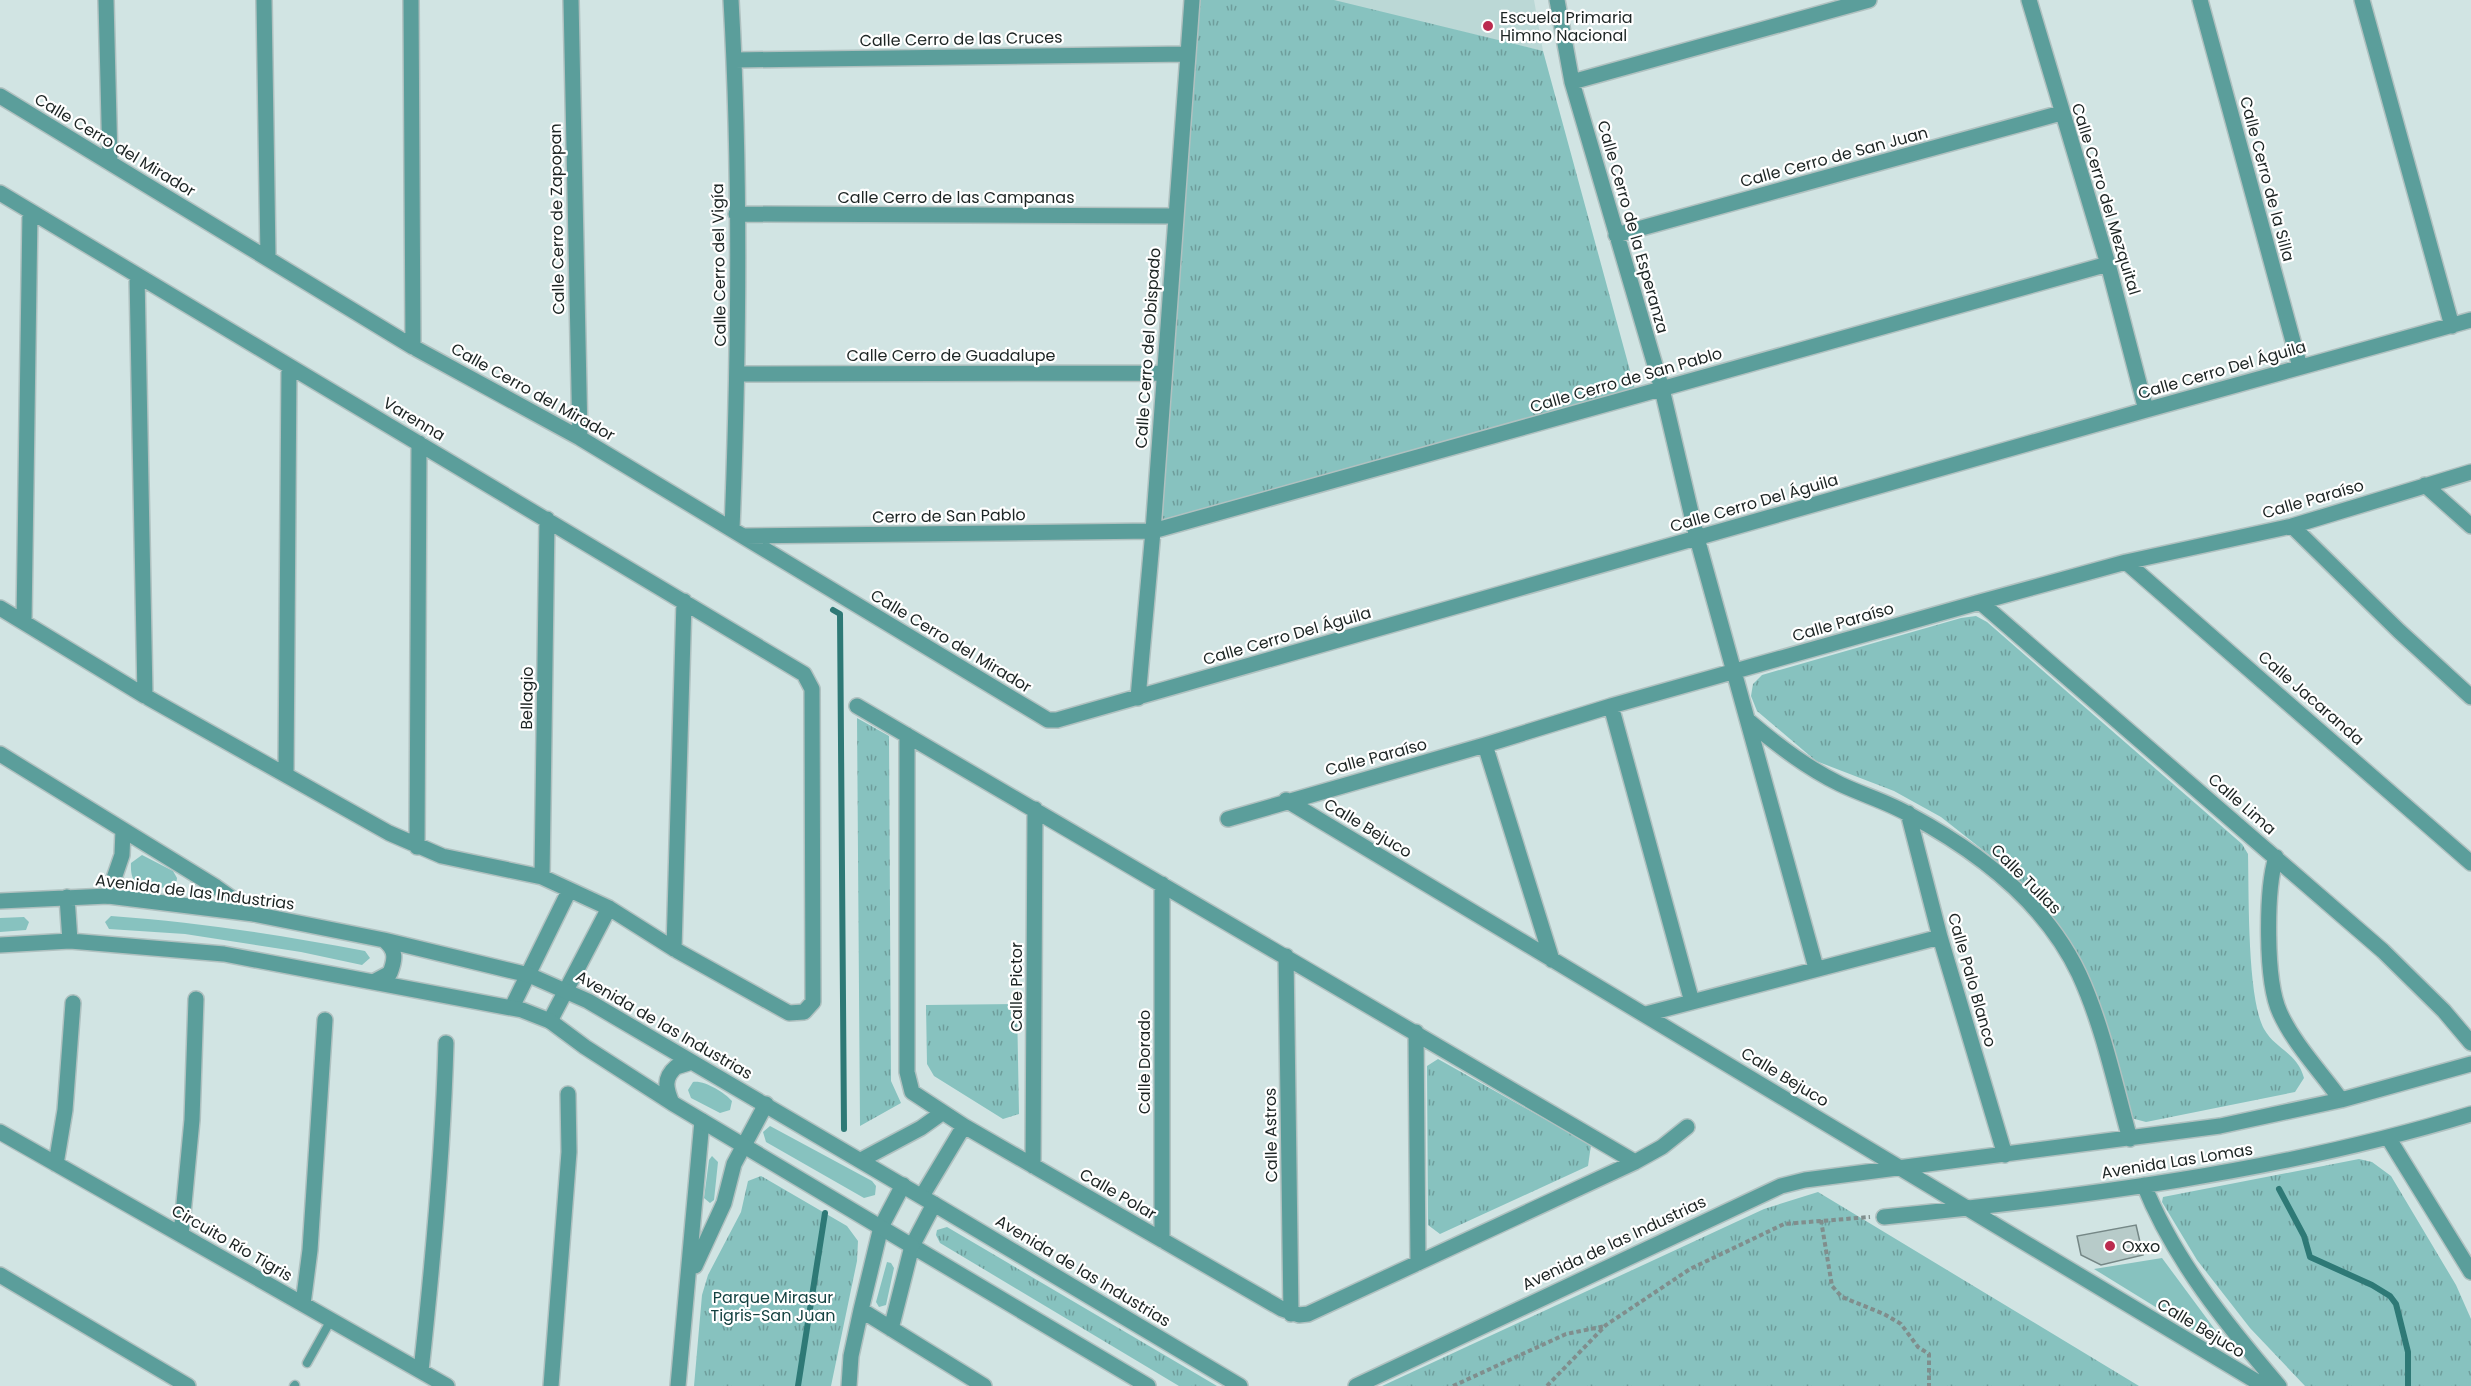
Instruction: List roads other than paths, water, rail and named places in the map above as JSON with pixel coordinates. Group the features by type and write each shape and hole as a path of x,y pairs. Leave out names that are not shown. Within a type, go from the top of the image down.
{"street":[{"path":"106,0 110,162"},
{"path":"264,0 268,257"},
{"path":"411,0 413,346"},
{"name":"Calle Cerro de Zapopan","path":"571,0 580,438"},
{"name":"Calle Cerro del Vigía","path":"731,0 735,60 738,533"},
{"name":"Calle Cerro del Obispado","path":"1138,698 1153,531 1192,0"},
{"name":"Calle Cerro de la Esperanza","path":"1557,0 1572,82 1662,389 1696,538 1750,722 1816,968"},
{"path":"1572,82 1869,0"},
{"name":"Calle Cerro del Mezquital","path":"2029,0 2108,264 2146,410"},
{"name":"Calle Cerro de la Silla","path":"2200,0 2300,367"},
{"path":"2362,0 2452,326"},
{"name":"Calle Cerro de las Cruces","path":"735,60 1188,54"},
{"name":"Calle Cerro del Mirador","path":"0,96 413,346 580,438 1048,720"},
{"name":"Calle Cerro de San Juan","path":"1616,235 2061,113"},
{"name":"Varenna","path":"0,193 800,669 808,678 812,689 813,1002 804,1012 789,1013 674,949"},
{"path":"24,621 30,212"},
{"name":"Calle Cerro de las Campanas","path":"736,214 1175,216"},
{"name":"Calle Cerro de San Pablo","path":"1153,531 2108,264"},
{"path":"137,275 146,696"},
{"name":"Calle Cerro Del Águila","path":"1048,720 1057,720 1138,698 2146,410 2471,321"},
{"path":"286,776 289,366"},
{"name":"Calle Cerro de Guadalupe","path":"738,374 1163,373"},
{"path":"417,847 418,443"},
{"name":"Calle Paraíso","path":"1228,819 1286,800 1485,745 1611,706 1980,602 2126,562 2292,526 2471,472"},
{"path":"2425,485 2471,526"},
{"name":"Bellagio","path":"542,877 547,519"},
{"path":"2292,526 2399,631 2471,697"},
{"name":"Cerro de San Pablo","path":"738,533 1153,531"},
{"name":"Calle Jacaranda","path":"2126,562 2471,863"},
{"path":"674,949 684,601"},
{"name":"Calle Lima","path":"1980,602 2384,951 2444,1011 2471,1043"},
{"path":"0,608 146,696 417,847 442,856 542,877 609,908 674,949"},
{"path":"857,706 1635,1162"},
{"path":"1611,706 1692,1002"},
{"name":"Calle Tullas","path":"1750,722 1813,770 1908,813 1966,847 1997,872 2037,911 2063,945 2080,975 2095,1017 2130,1139"},
{"name":"Calle Polar","path":"907,735 907,1072 912,1092 964,1126 1291,1314"},
{"path":"1485,745 1552,960"},
{"path":"0,754 254,914"},
{"name":"Calle Bejuco","path":"1286,800 2264,1386"},
{"name":"Calle Pictor","path":"1033,1166 1035,809"},
{"name":"Calle Palo Blanco","path":"1908,813 1940,937 2005,1155"},
{"path":"108,896 122,855 123,830"},
{"path":"2276,857 2271,878 2270,945 2274,996 2288,1027 2341,1100"},
{"name":"Calle Dorado","path":"1162,884 1162,1240"},
{"path":"512,1007 569,891"},
{"name":"Avenida de las Industrias","path":"0,901 108,896 254,914 384,940 529,975 567,990 766,1104 1240,1386"},
{"path":"67,897 70,941"},
{"path":"550,1021 609,908"},
{"path":"1646,1014 1940,937"},
{"path":"375,981 390,974 394,963 394,953 384,940"},
{"path":"0,945 70,941 224,954 512,1007 550,1021 585,1047 742,1146 1148,1386"},
{"name":"Calle Astros","path":"1286,956 1291,1314"},
{"path":"181,1235 192,1120 196,999"},
{"path":"56,1164 65,1110 73,1003"},
{"path":"303,1304 311,1238 326,1020"},
{"path":"1416,1032 1418,1263"},
{"path":"421,1371 433,1258 446,1042"},
{"path":"672,1103 666,1085 667,1079 676,1067 692,1062"},
{"name":"Avenida Las Lomas","path":"1899,1168 2220,1126 2341,1100 2471,1064"},
{"path":"551,1386 568,1164 568,1094"},
{"path":"688,1282 724,1203 734,1164 766,1104"},
{"path":"861,1160 921,1128 942,1113"},
{"name":"Avenida Las Lomas","path":"1884,1217 2144,1185 2266,1165 2389,1139 2471,1114"},
{"path":"678,1386 702,1121"},
{"path":"891,1329 912,1245 928,1200 964,1126"},
{"path":"1291,1314 1308,1314 1635,1162 1662,1147 1687,1127"},
{"name":"Circuito Río Tigris","path":"0,1132 447,1386"},
{"path":"2389,1139 2471,1272"},
{"name":"Avenida de las Industrias","path":"1356,1386 1769,1191 1805,1180 1899,1168"},
{"path":"849,1386 851,1356 881,1227 903,1185"},
{"path":"2144,1185 2167,1234 2185,1265 2278,1386"},
{"path":"0,1275 188,1386"},
{"path":"861,1310 984,1386"}],"lane":[{"path":"307,1363 331,1320"}],"waterway":[{"path":"833,610 840,614 844,1129"},
{"path":"2279,1189 2304,1236 2310,1257 2372,1285 2390,1296 2396,1304 2408,1352 2408,1386"},
{"path":"798,1386 825,1213"}],"place":[{"name":"Escuela Primaria Himno Nacional","path":"1488,26"},
{"name":"Oxxo","path":"2110,1246"}],"park label":[{"name":"Parque Mirasur Tigris-San Juan","path":"773,1306"}]}
